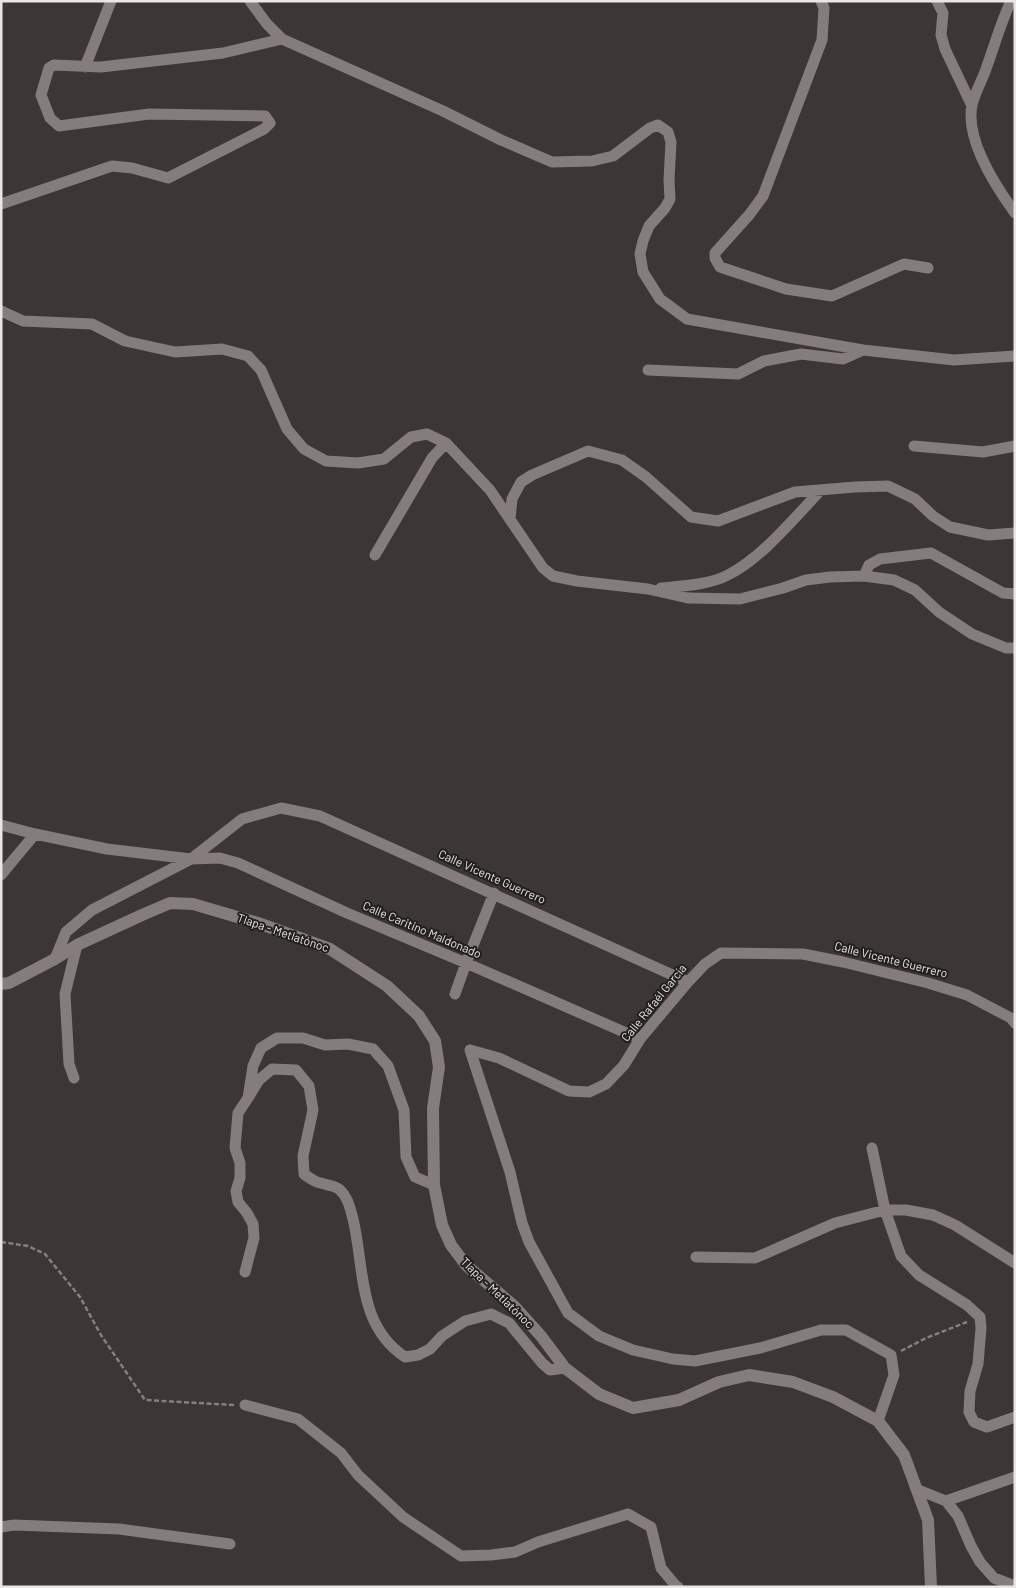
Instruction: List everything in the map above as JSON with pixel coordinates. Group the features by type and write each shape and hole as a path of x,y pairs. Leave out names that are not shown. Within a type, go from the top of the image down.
{"main road":[{"name":"Tlapa - Metlatónoc","path":"1,984 9,983 77,946 170,904 193,904 258,923 330,949 363,970 387,986 418,1016 435,1041 439,1067 433,1108 434,1185 442,1225 450,1245 466,1265 514,1306 541,1336 565,1368 599,1394 633,1408 679,1400 719,1382 749,1375 793,1382 833,1397 878,1421 904,1455 928,1520 931,1587"}],"street":[{"path":"85,66 111,1"},
{"path":"250,1 267,24 282,39 552,162 592,161 613,156 650,128 658,125 662,127 668,132 671,142 668,180 670,199 665,208 649,226 640,254 643,272 660,299 687,319 863,350 954,360 1015,356"},
{"path":"821,1 824,8 822,40 763,196 749,215 715,252 715,258 720,267 786,289 832,296 904,264 928,268"},
{"path":"937,1 943,13 941,35 945,49 972,106"},
{"path":"1011,1 1003,17 972,106 972,125 981,156 996,186 1015,214"},
{"path":"1,204 112,166 132,168 168,178 264,129 270,122 265,116 149,114 58,126 50,118 41,95 49,68 54,65 101,67 223,53 282,39"},
{"path":"1,311 23,321 92,324 125,341 175,352 222,349 248,356 261,370 287,429 304,449 326,461 358,464 384,458 411,438 427,434 446,443 490,490 543,568 553,576 688,598 740,599 806,580 830,577 864,576 894,580 915,590 939,612 972,634 1006,648 1015,648"},
{"path":"648,370 738,374 764,361 801,354 843,359 863,350"},
{"path":"374,555 432,458 446,443"},
{"path":"914,446 984,452 1015,446"},
{"path":"510,519 512,499 521,482 532,475 588,451 622,460 646,477 691,517 718,521 794,492 888,486 915,499 933,516 950,527 988,535 1015,533"},
{"path":"648,590 693,586 727,576 752,561 821,490"},
{"path":"864,576 869,565 880,559 931,553 1003,593 1015,594"},
{"name":"Calle Vicente Guerrero","path":"192,858 242,819 281,808 320,816 688,982"},
{"name":"Calle Caritino Maldonado","path":"1,825 107,849 192,858 220,858 238,863 346,913 640,1039"},
{"path":"1,875 35,834"},
{"path":"55,959 66,932 92,910 192,858"},
{"path":"455,994 494,893"},
{"path":"74,1078 69,1064 65,994 77,946"},
{"name":"Calle Vicente Guerrero","path":"721,954 802,954 843,962 928,982 967,995 1011,1018 1015,1023"},
{"name":"Calle Rafaél García","path":"721,954 705,964 688,982 640,1039 624,1065 606,1084 589,1092 569,1091 499,1058 470,1050 510,1172 522,1223 529,1242 568,1313 599,1336 633,1350 673,1359 695,1360 760,1348 821,1330 846,1330 891,1355"},
{"path":"248,1098 253,1066 261,1048 277,1038 303,1038 324,1045 348,1044 373,1049 388,1066 404,1110 406,1157 415,1177 434,1185"},
{"path":"245,1272 254,1238 252,1224 247,1213 238,1202 236,1191 240,1178 240,1163 235,1148 238,1113 259,1080 272,1069 296,1070 309,1086 313,1110 303,1156 304,1174 315,1181 338,1188 349,1202 357,1236 365,1298 375,1325 393,1349 404,1357 418,1355 430,1349 442,1336 465,1321 490,1314 509,1323 550,1370 565,1368"},
{"path":"872,1148 885,1210 901,1256 919,1274 960,1300 980,1317 978,1364 970,1391 968,1412 974,1422 987,1427 1015,1417"},
{"path":"696,1258 754,1258 835,1223 885,1210 906,1210 933,1215 955,1225 1015,1263"},
{"path":"878,1421 894,1375 891,1355"},
{"path":"245,1405 298,1419 341,1453 358,1475 403,1517 461,1556 514,1552 538,1542 628,1514 651,1527 661,1568 678,1587"},
{"path":"946,1501 1015,1477"},
{"path":"916,1489 946,1501 958,1516 980,1562 994,1578 1015,1586"},
{"path":"1,1527 14,1525 119,1529 230,1544"}],"path":[{"path":"1,1242 28,1246 45,1254 80,1297 101,1335 145,1400 245,1405"},
{"path":"891,1355 926,1338 980,1317"}]}
